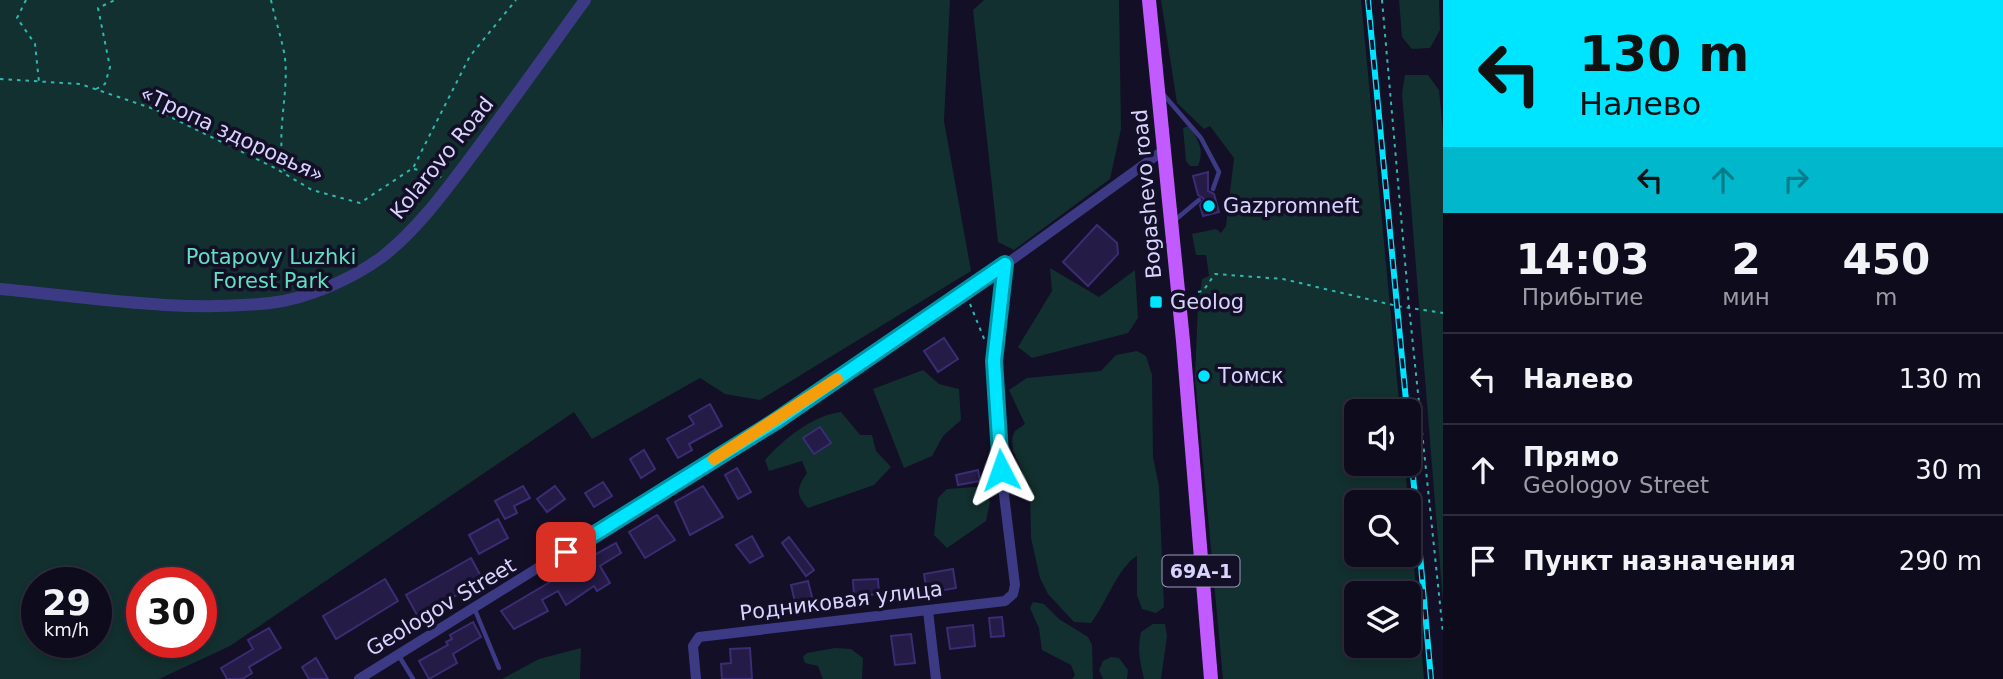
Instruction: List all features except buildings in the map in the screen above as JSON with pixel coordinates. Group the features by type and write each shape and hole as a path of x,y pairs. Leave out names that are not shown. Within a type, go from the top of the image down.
{"main road":[{"name":"Bogashevo road","path":"1149,0 1211,679"}],"street":[{"name":"Kolarovo Road","path":"0,289 185,305 272,303 308,293 347,277 381,257 419,222 450,185 585,0"},
{"name":"Geologov Street","path":"359,679 776,421 966,293 1164,150"},
{"path":"994,361 1005,264"},
{"name":"Родниковая улица","path":"696,679 693,646 699,637 1005,601 1014,591 1015,579 1001,470 994,361"},
{"path":"928,611 936,679"}],"lane":[{"path":"1158,89 1201,138 1219,172 1213,189"},
{"path":"1171,222 1199,200"},
{"path":"475,609 499,668"},
{"path":"399,656 413,679"}],"path":[{"path":"26,0 17,18 35,44 39,83"},
{"path":"96,89 105,85 110,67 98,8 116,0"},
{"path":"271,0 285,60 281,117 281,158 285,174"},
{"path":"450,185 435,173 414,168 470,56 516,0"},
{"path":"1382,0 1409,307 1443,633"},
{"name":"«Тропа здоровья»","path":"0,79 80,84 96,89 154,109 312,190 360,203 414,168"},
{"path":"1198,292 1203,291 1215,274 1256,276 1283,279 1443,313"},
{"path":"966,293 994,361"}],"green space":[{"name":"Potapovy Luzhki Forest Park","path":"0,0 950,0 944,121 971,271 760,400 725,394 700,378 592,439 574,412 230,646 217,652 217,567 126,567 126,658 204,658 159,679 0,679"},
{"path":"984,0 1119,0 1121,129 1110,179 1014,250 998,242 973,10"},
{"path":"1161,0 1361,0 1399,399 1344,399 1344,476 1406,476 1407,490 1344,490 1344,567 1414,567 1415,581 1344,581 1344,658 1421,658 1421,645 1424,679 1223,679 1195,376 1198,307 1202,279 1209,276 1206,255 1196,255 1192,234 1216,229 1221,233 1226,226 1234,158 1210,126 1204,129 1177,103"},
{"path":"1399,0 1439,0 1440,30 1430,48 1412,49 1402,37"},
{"path":"1405,75 1428,75 1439,90 1443,131 1443,602 1402,93"},
{"path":"1189,126 1201,150 1198,166 1190,166 1186,161 1183,128"},
{"path":"1050,268 1099,297 1135,270 1138,318 1128,333 1032,358 1018,347 1052,291"},
{"path":"1137,351 1146,356 1152,375 1153,457 1159,486 1164,607 1156,613 1142,609 1137,595 1137,556 1124,568 1091,623 1074,622 1048,594 1040,578 1031,538 1030,491 1013,450 1012,438 1015,431 1025,424 1009,390 1027,378 1101,371 1116,355"},
{"path":"923,370 939,384 959,389 961,420 943,436 932,456 904,468 873,389"},
{"path":"841,412 860,435 872,435 876,451 891,467 874,485 808,508 799,495 799,487 807,473 802,461 769,471 765,460 809,423"},
{"path":"985,488 990,502 986,521 947,548 934,535 938,498 947,489"},
{"path":"1033,602 1044,604 1059,619 1088,637 1092,645 1093,679 1072,679 1075,675 1071,665 1042,650 1039,628 1030,608"},
{"path":"1153,624 1165,624 1167,636 1161,679 1144,679 1140,638 1141,632"},
{"path":"581,648 580,679 502,679 539,659"},
{"path":"835,648 851,649 863,658 862,679 823,679 818,666 805,663 803,657 807,653"},
{"path":"1111,657 1119,658 1128,670 1127,679 1103,679 1099,670 1103,661"}],"railway":[{"path":"1368,0 1406,399"},
{"path":"1413,476 1431,679"}],"slow traffic":[{"path":"714,459 837,379"}],"place":[{"name":"Gazpromneft","path":"1209,206"},
{"name":"Geolog","path":"1156,302"},
{"name":"Томск","path":"1204,376"}],"route":[{"path":"566,552 776,421 1005,264 994,361 1001,470"}]}
